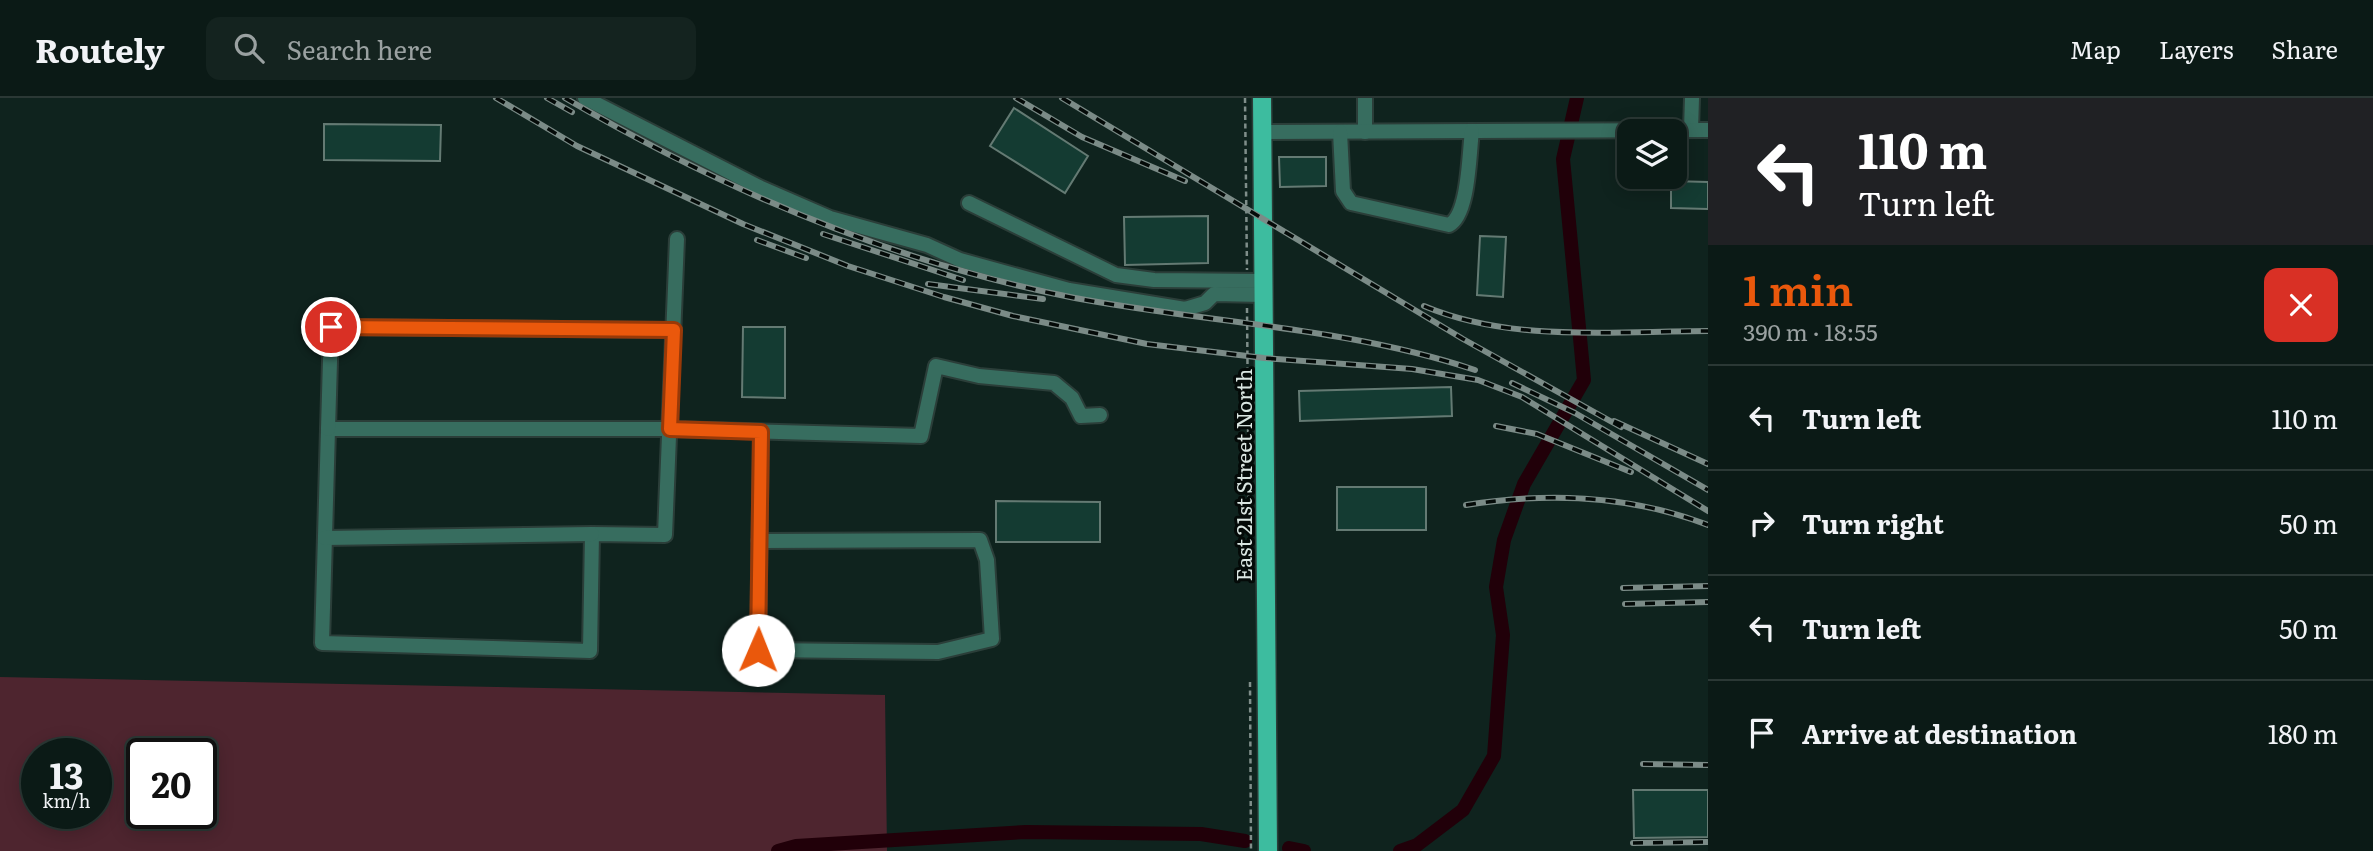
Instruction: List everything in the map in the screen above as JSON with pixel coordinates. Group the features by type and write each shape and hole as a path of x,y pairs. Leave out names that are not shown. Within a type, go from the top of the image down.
{"main road":[{"name":"East 21st Street North","path":"1262,98 1255,288 1268,851"}],"street":[{"path":"585,98 759,187 831,218 927,244 960,260 1069,290 1185,309 1205,303 1214,294 1255,288"},
{"path":"1365,98 1365,132"},
{"path":"1691,131 1692,98"},
{"path":"1262,132 1708,130"},
{"path":"1340,132 1343,191 1351,203 1449,225 1455,222 1462,208 1472,131"},
{"path":"969,203 1116,275 1255,288"},
{"path":"325,538 665,535 677,239"},
{"path":"592,534 590,650 322,643 331,327 674,330"},
{"path":"328,429 670,429 921,436 936,366 979,376 1054,383 1072,398 1081,416 1100,415"},
{"path":"759,541 980,540 987,560 992,639 938,652 758,650 759,541 761,432"}],"path":[{"path":"1245,98 1255,288 1249,546"},
{"path":"1250,676 1251,851"}],"shaded area":[{"path":"0,677 885,695 887,851 0,851"}],"building":[{"path":"1014,108 1088,156 1065,193 990,146"},
{"path":"324,124 441,125 440,161 324,160"},
{"path":"1279,157 1326,157 1326,186 1280,187"},
{"path":"1687,181 1708,182 1708,209 1671,208 1671,189 1687,189"},
{"path":"1208,216 1208,263 1125,265 1124,217"},
{"path":"1480,236 1506,237 1503,297 1477,295"},
{"path":"743,327 785,327 785,398 742,397"},
{"path":"1451,387 1452,416 1300,421 1299,391"},
{"path":"1337,487 1426,487 1426,530 1337,530"},
{"path":"996,501 1100,502 1100,542 996,542"},
{"path":"1633,790 1708,790 1708,837 1634,838"}],"waterway":[{"path":"1400,851 1417,845 1463,810 1494,756 1503,635 1496,587 1504,540 1524,484 1584,380 1563,159 1577,98"},
{"path":"778,851 796,846 1026,832 1201,834 1245,841"},
{"path":"1289,848 1304,851"}],"railway":[{"path":"496,98 577,146 743,224 848,266 944,297 1013,316 1147,344 1264,358 1412,369 1478,380 1522,397 1708,511"},
{"path":"547,98 572,112"},
{"path":"565,98 625,132 748,192 876,244 942,265 1075,298 1327,335 1377,344 1475,370"},
{"path":"1016,98 1082,137 1185,181"},
{"path":"1062,98 1463,339 1621,427"},
{"path":"823,234 963,280"},
{"path":"757,240 806,258"},
{"path":"928,284 1043,299"},
{"path":"1424,306 1492,326 1528,330 1600,333 1708,331"},
{"path":"1512,383 1575,413 1708,490"},
{"path":"1614,421 1708,464"},
{"path":"1496,426 1537,434 1631,472"},
{"path":"1466,505 1527,498 1588,499 1649,507 1708,525"},
{"path":"1623,588 1708,586"},
{"path":"1625,604 1708,602"},
{"path":"1643,764 1708,765"},
{"path":"1633,843 1708,842"}],"route":[{"path":"331,327 674,330 670,429 761,432 758,650"}]}
